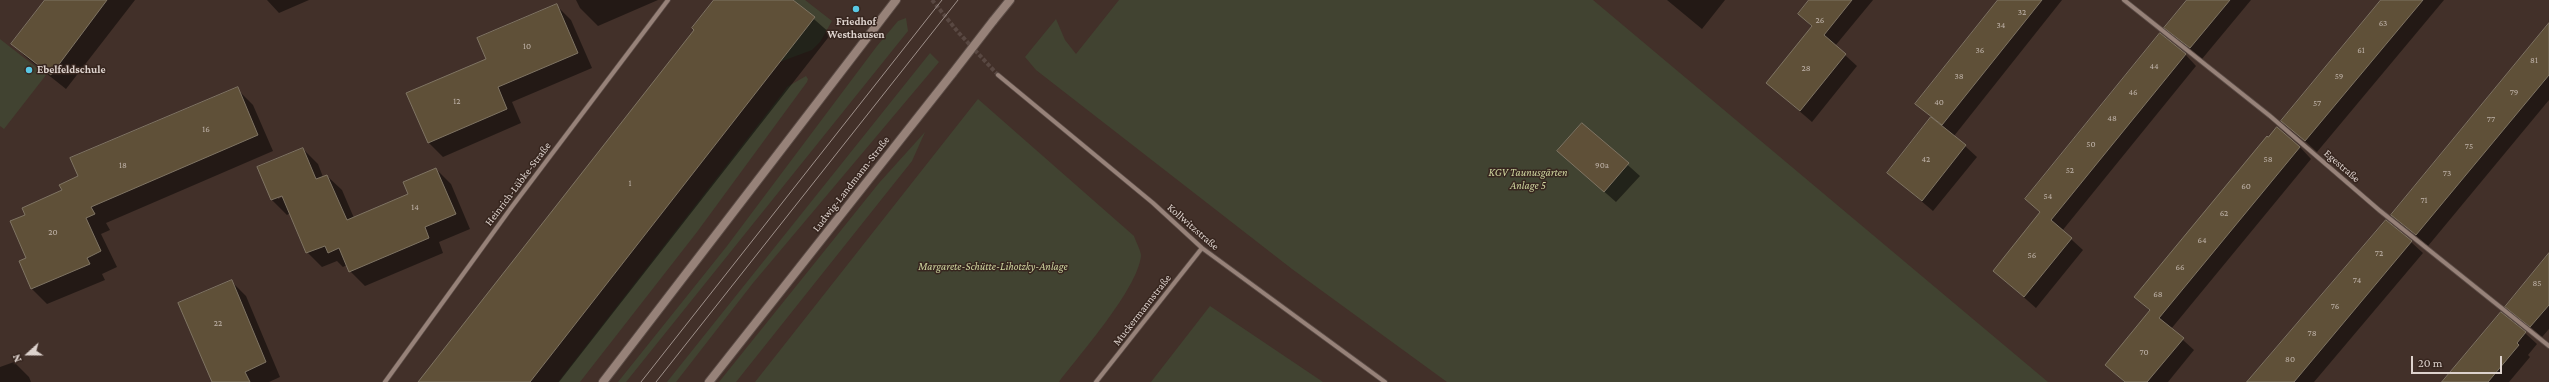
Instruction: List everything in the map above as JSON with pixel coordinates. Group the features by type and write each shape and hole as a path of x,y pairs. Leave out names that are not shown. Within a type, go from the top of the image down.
{"main road":[{"path":"603,382 896,0"},
{"name":"Ludwig-Landmann-Straße","path":"709,382 1010,0"}],"street":[{"name":"Heinrich-Lübke-Straße","path":"385,382 511,208 668,0"},
{"name":"Egestraße","path":"2124,0 2270,116 2379,210 2549,346"},
{"name":"Kollwitzstraße","path":"998,75 1153,203 1202,248 1384,382"},
{"name":"Muckermannstraße","path":"1096,382 1202,248"}],"green space":[{"path":"782,0 805,0 832,21 820,42 812,50 777,63"},
{"name":"KGV Taunusgärten Anlage 5","path":"1119,0 1593,0 2048,382 1447,382 1292,269 1036,70 1025,57 1056,19 1065,40 1076,54"},
{"path":"906,18 908,31 626,382 618,382 727,246 877,46 898,21"},
{"path":"0,39 46,75 4,129 0,126"},
{"path":"930,53 939,62 753,283 676,382 667,382"},
{"path":"806,76 808,79 807,82 697,232 580,382 558,382 787,87"},
{"name":"Margarete-Schütte-Lihotzky-Anlage","path":"978,99 1134,236 1141,256 1137,270 1119,303 1093,339 1059,382 755,382"},
{"path":"925,132 912,161 736,382 719,382 879,183"},
{"path":"1210,306 1323,382 1151,382"}],"building":[{"path":"45,0 107,0 51,75 11,44"},
{"path":"714,0 793,0 815,17 530,382 418,382 694,30 692,28"},
{"path":"1809,0 1852,0 1824,35 1846,54 1800,111 1766,83 1812,26 1798,14"},
{"path":"1998,0 2042,0 1942,125 1915,104"},
{"path":"2187,0 2230,0 2190,48 2164,28"},
{"path":"2381,0 2423,0 2305,141 2281,121"},
{"path":"557,4 578,53 498,87 507,109 428,143 406,93 486,59 477,38"},
{"path":"2549,23 2549,75 2416,235 2391,215"},
{"path":"2160,33 2186,54 2051,220 2072,238 2024,297 1993,271 2040,212 2025,199"},
{"path":"238,87 258,135 91,207 95,214 86,218 101,251 87,258 90,264 31,289 19,261 26,258 10,221 25,215 22,208 62,190 59,185 78,176 70,158"},
{"path":"1931,117 1966,145 1922,201 1887,173"},
{"path":"1582,123 1629,163 1604,192 1557,151"},
{"path":"2277,127 2300,147 2159,318 2184,338 2147,382 2125,382 2105,365 2150,310 2134,297 2267,136 2268,137"},
{"path":"303,148 316,179 327,175 347,220 408,194 403,182 436,168 456,214 425,227 429,238 349,272 339,248 328,253 325,246 306,253 282,196 271,200 257,167"},
{"path":"2386,220 2412,241 2294,382 2247,382"},
{"path":"2549,253 2549,305 2530,327 2505,307"},
{"path":"232,280 266,362 245,372 250,382 212,382 178,303"},
{"path":"2501,312 2526,332 2517,343 2519,345 2488,382 2442,382"}],"tunnel":[{"path":"932,0 958,32 998,75"}],"tram line":[{"path":"641,382 942,0"},
{"path":"656,382 958,0"}],"place":[{"name":"Friedhof Westhausen","path":"856,9"},
{"name":"Ebelfeldschule","path":"29,70"}]}
